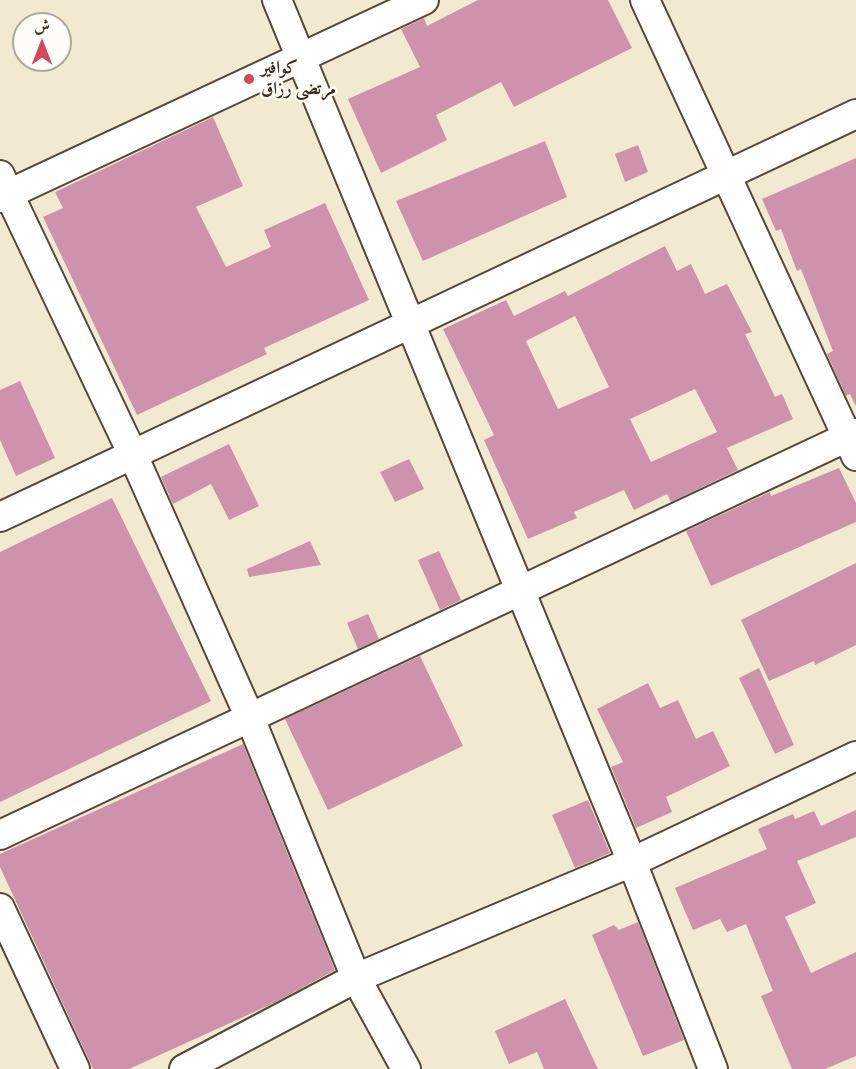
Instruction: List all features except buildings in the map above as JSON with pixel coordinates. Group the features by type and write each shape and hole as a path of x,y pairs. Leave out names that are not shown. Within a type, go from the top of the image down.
{"street":[{"path":"277,0 632,862 713,1069"},
{"path":"406,1069 356,978 250,718 133,455 3,189 301,58 424,0"},
{"path":"0,835 519,591 853,442 645,0"},
{"path":"0,517 856,114"},
{"path":"184,1069 356,978 632,862 856,756"},
{"path":"0,908 75,1069"}],"place":[{"name":"كوافير مرتضى رزاق","path":"249,79"}]}
